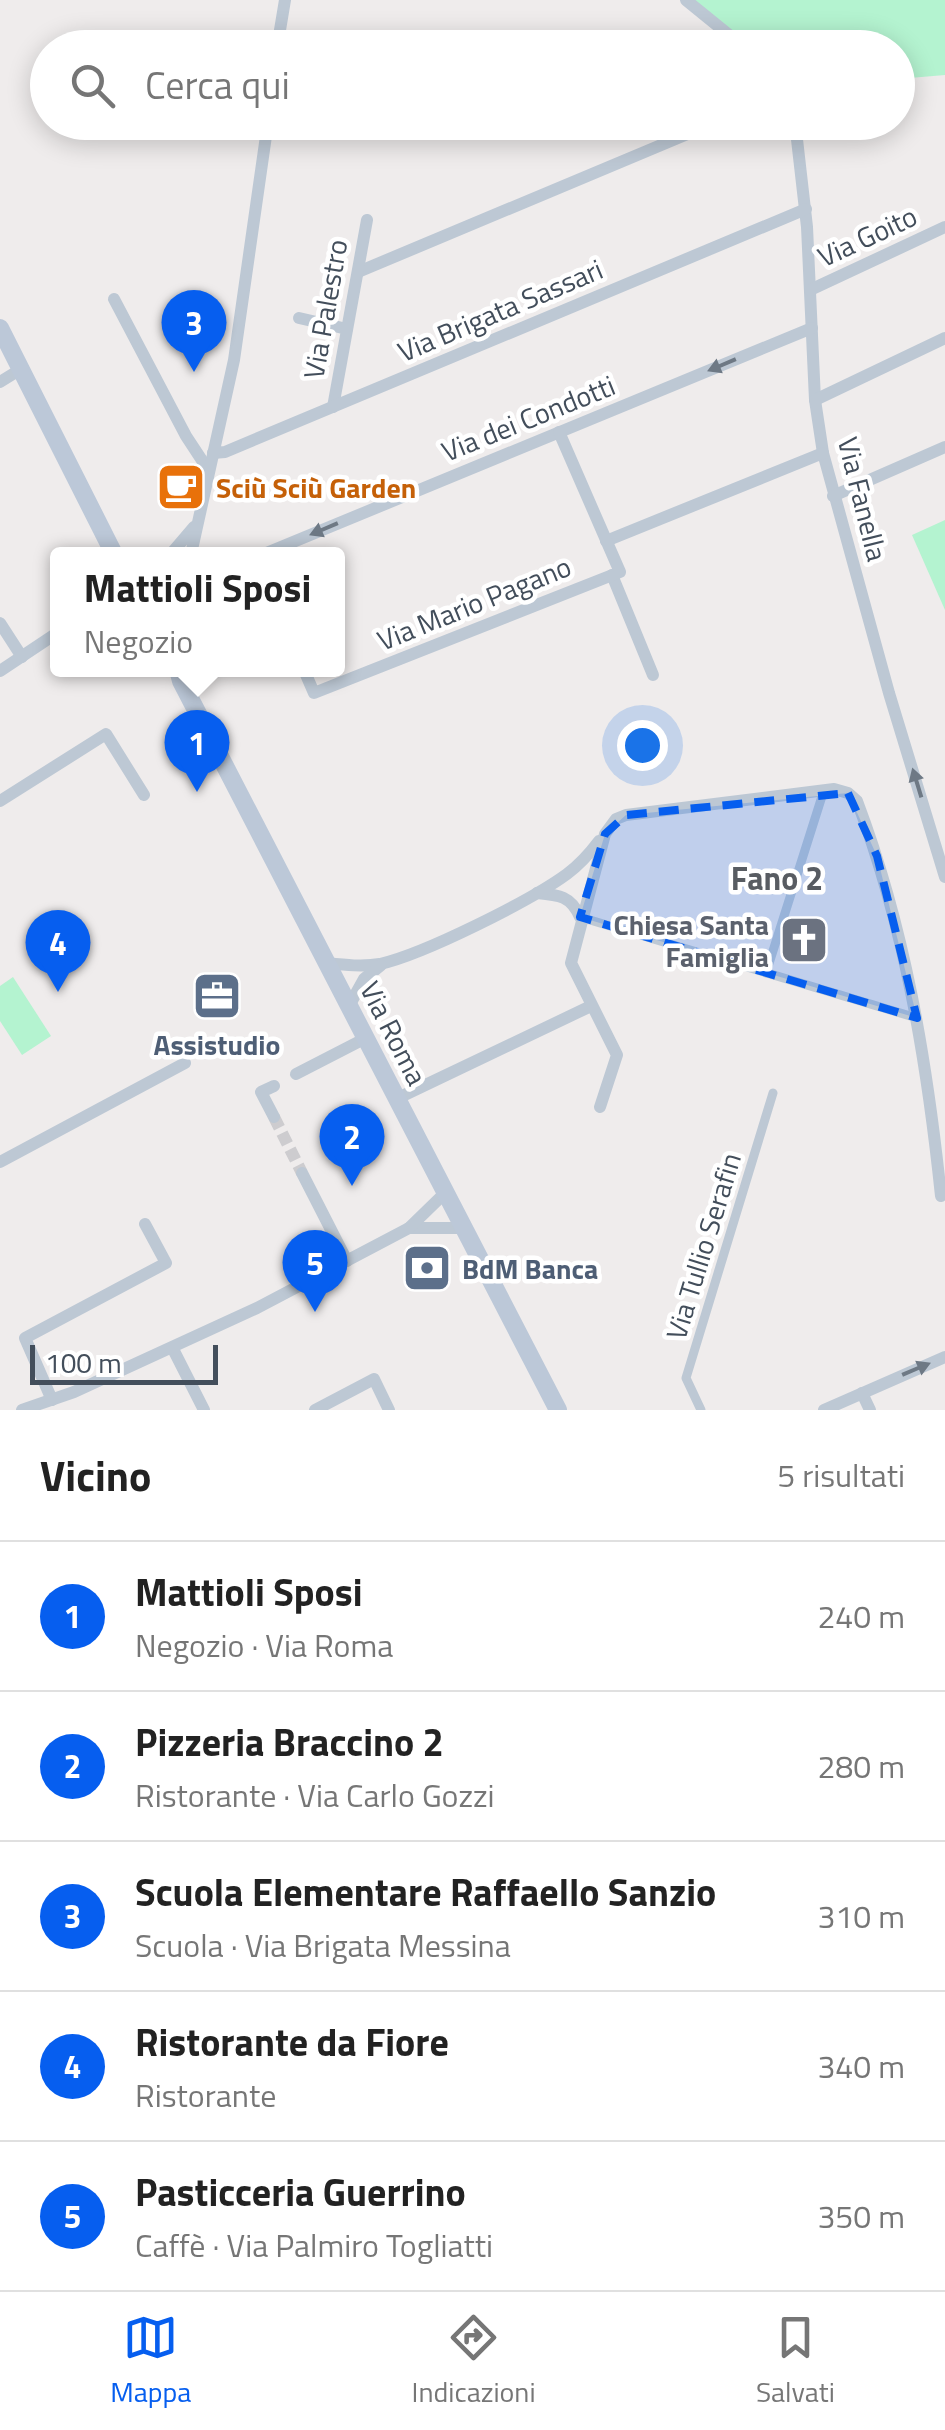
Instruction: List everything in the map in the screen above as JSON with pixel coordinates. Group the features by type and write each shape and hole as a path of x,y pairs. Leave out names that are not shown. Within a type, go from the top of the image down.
{"main road":[{"path":"0,328 115,547"},
{"name":"Via Roma","path":"178,677 558,1410"}],"street":[{"path":"281,30 285,0"},
{"path":"686,0 723,30"},
{"path":"192,547 234,360 265,140"},
{"path":"358,272 673,140"},
{"name":"Via Fanella","path":"797,140 806,209 815,400 824,453 833,496 945,876"},
{"name":"Via Brigata Sassari","path":"213,454 806,209"},
{"name":"Via Palestro","path":"333,407 367,220"},
{"name":"Via Goito","path":"810,290 945,227"},
{"path":"114,298 186,436 209,471"},
{"path":"299,318 347,329"},
{"name":"Via dei Condotti","path":"281,547 812,328"},
{"path":"815,400 945,338"},
{"path":"0,382 21,369"},
{"path":"559,432 606,541 652,675"},
{"path":"833,496 945,447"},
{"path":"606,541 824,453"},
{"path":"178,547 198,521"},
{"name":"Via Mario Pagano","path":"307,677 314,693 616,573"},
{"path":"0,623 22,657"},
{"path":"0,671 50,638"},
{"path":"0,801 106,734 144,795"},
{"path":"766,973 824,790"},
{"path":"338,984 443,939 537,892 568,873 616,819 626,815 824,790 848,793 857,801 889,900 916,1018 933,1110 940,1196"},
{"path":"600,1107 617,1055 571,963 604,834"},
{"path":"568,873 581,875 590,882"},
{"path":"537,892 563,895 590,882"},
{"path":"563,895 575,905 580,917"},
{"path":"580,917 916,1018"},
{"path":"327,963 361,973"},
{"path":"349,1006 361,973"},
{"path":"396,1099 592,1006"},
{"path":"296,1074 366,1038"},
{"path":"0,1162 185,1063"},
{"path":"274,1086 261,1092 274,1117"},
{"name":"Via Tullio Serafin","path":"700,1410 686,1378 773,1093"},
{"path":"302,1173 347,1261"},
{"path":"426,1225 443,1217 450,1200"},
{"path":"22,1410 173,1348 409,1228 450,1200"},
{"path":"52,1400 25,1338 166,1263 145,1224"},
{"path":"409,1228 464,1228"},
{"path":"173,1348 202,1409"},
{"path":"824,1410 945,1357"},
{"path":"315,1410 374,1379 390,1410"},
{"path":"862,1393 870,1410"}],"highlighted area":[{"path":"848,793 877,856 917,1018 580,917 605,834 626,815"}],"green space":[{"path":"682,0 945,0 945,75 915,78 915,30 716,30"},
{"path":"945,520 945,610 912,535"},
{"path":"13,977 51,1036 22,1055 0,1021 0,986"}],"tunnel":[{"path":"274,1117 302,1173"}],"place":[{"name":"Scuola Elementare Raffaello Sanzio","path":"194,372"},
{"name":"Sciù Sciù Garden","path":"181,487"},
{"name":"Mattioli Sposi","path":"197,792"},
{"name":"Chiesa Santa Famiglia","path":"804,940"},
{"name":"Ristorante da Fiore","path":"58,992"},
{"name":"Assistudio","path":"217,996"},
{"name":"Pizzeria Braccino 2","path":"352,1186"},
{"name":"BdM Banca","path":"427,1268"},
{"name":"Pasticceria Guerrino","path":"315,1312"}],"district":[{"name":"Fano 2","path":"777,878"}]}
